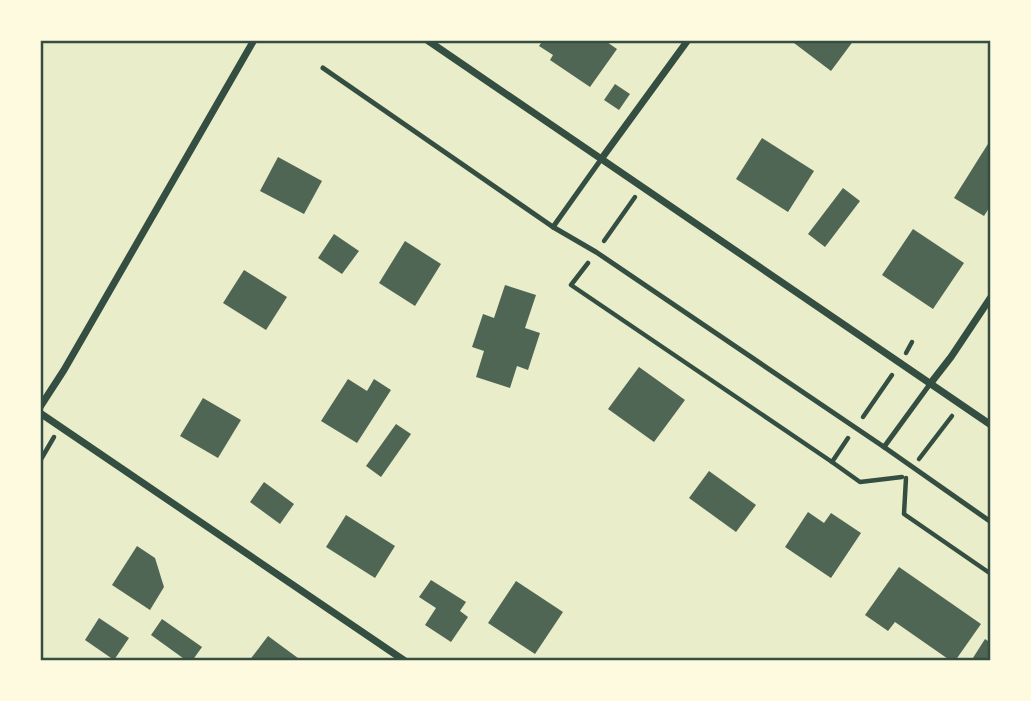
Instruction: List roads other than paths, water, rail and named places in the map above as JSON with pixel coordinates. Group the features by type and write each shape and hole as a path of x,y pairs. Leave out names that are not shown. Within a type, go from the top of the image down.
{"street":[{"path":"254,40 40,410 60,427 405,661"},
{"path":"427,40 991,425"},
{"path":"602,158 688,40"},
{"path":"930,384 991,297"}],"lane":[{"path":"323,68 553,228 596,252 884,447 991,523"},
{"path":"553,228 602,158"},
{"path":"884,447 930,384"}]}
